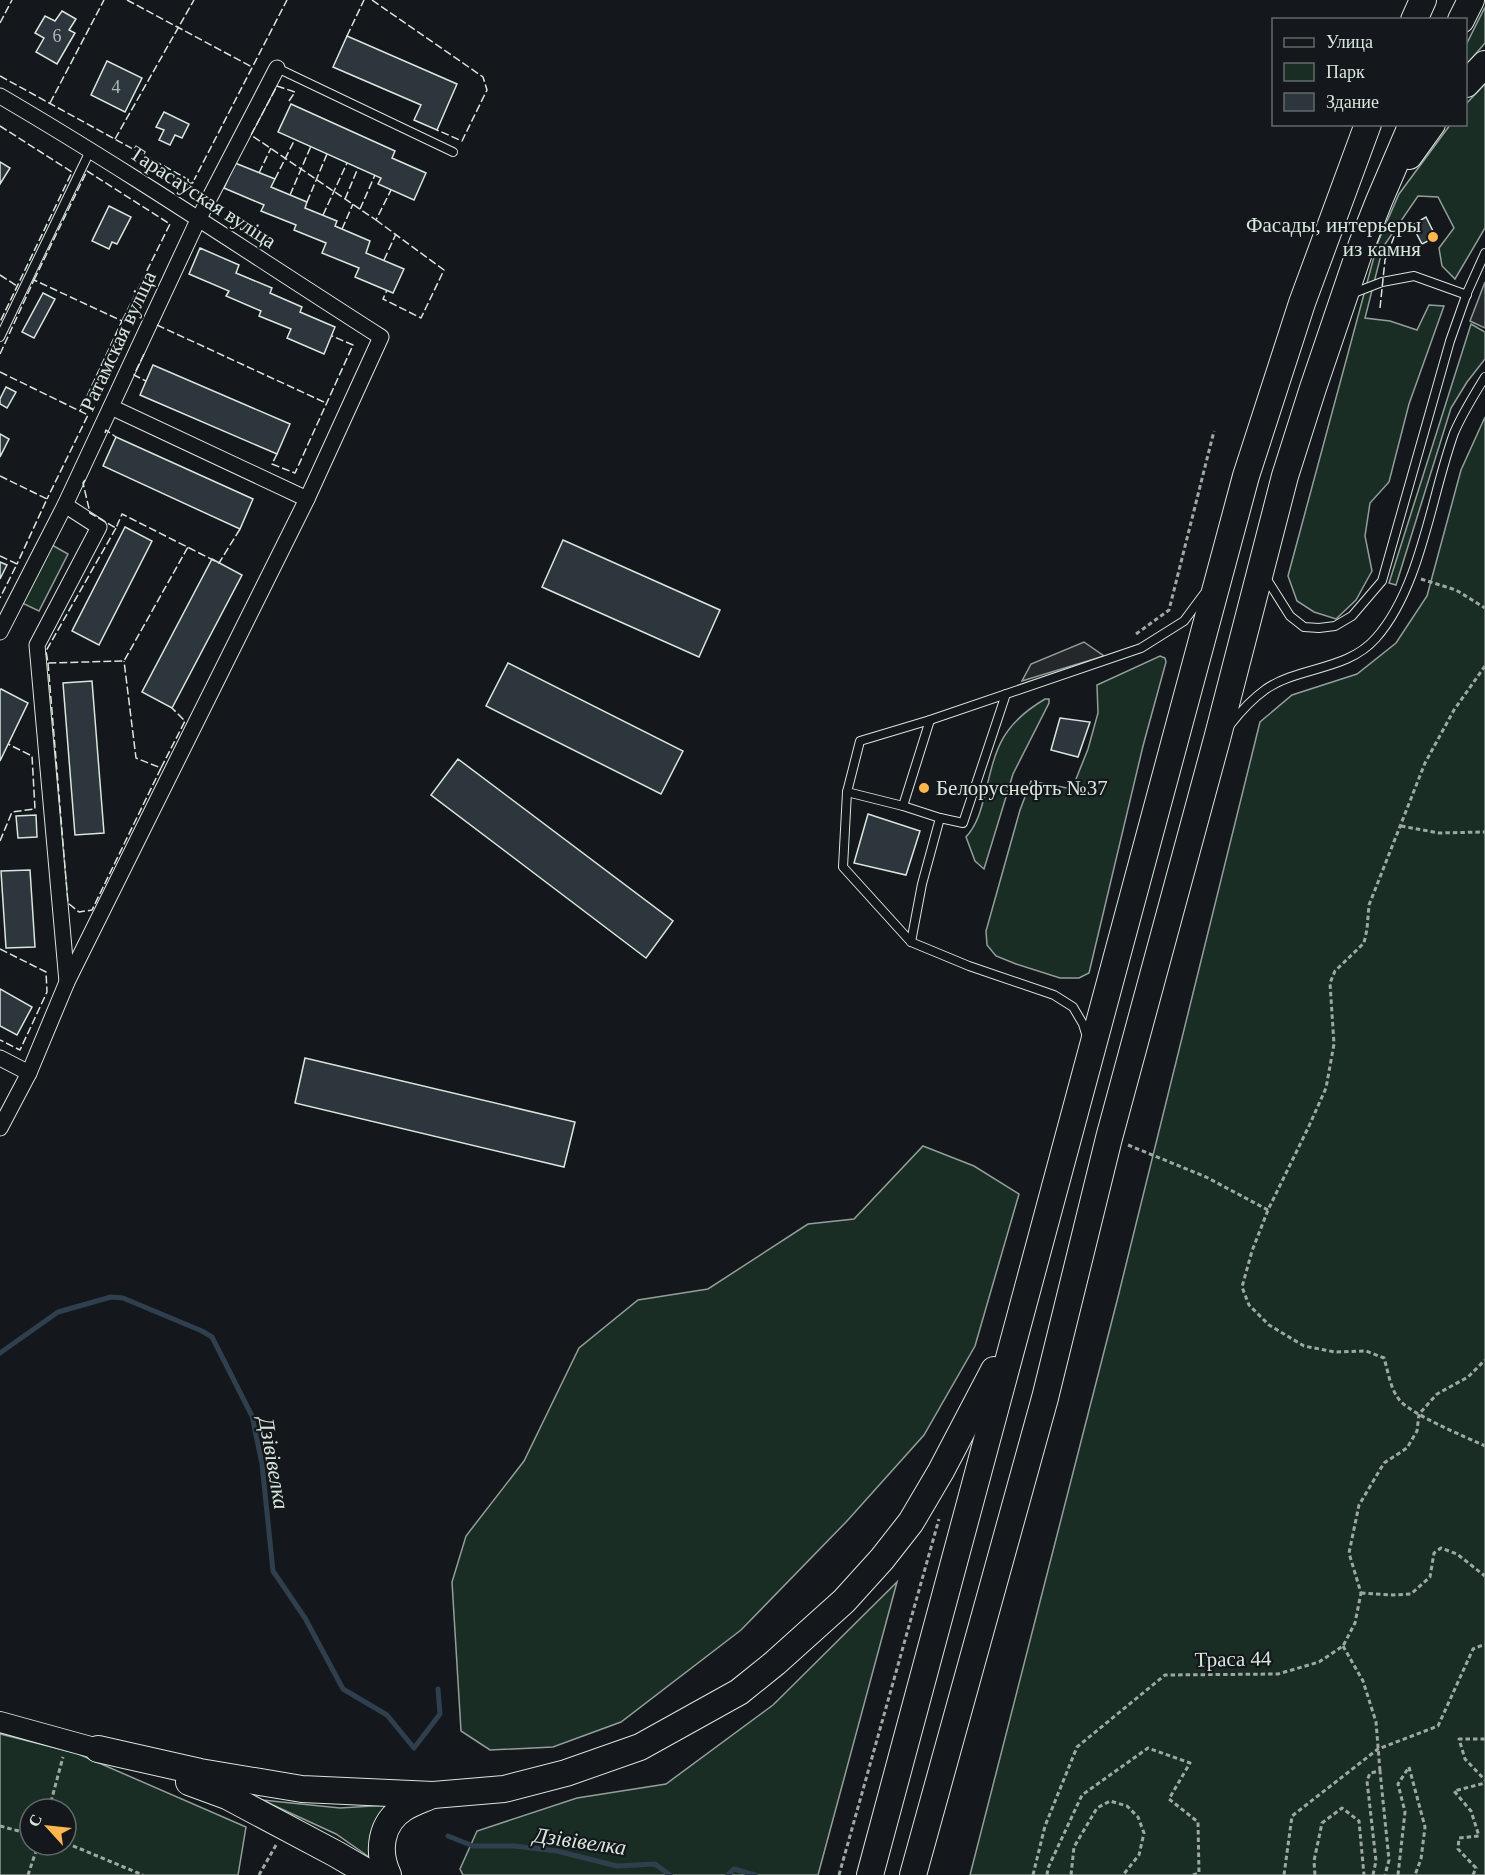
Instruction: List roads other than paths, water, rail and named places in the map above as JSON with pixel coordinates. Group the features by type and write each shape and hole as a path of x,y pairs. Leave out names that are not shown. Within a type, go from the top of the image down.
{"highway":[{"path":"1402,18 1406,0"},
{"path":"1415,18 1423,0"},
{"path":"1462,18 1471,0"},
{"path":"1467,83 1485,64"},
{"path":"870,1875 1246,476 1302,303 1367,126"},
{"path":"913,1875 1045,1398 1108,1138 1217,739 1285,476 1378,201 1411,126"},
{"path":"1378,201 1431,126"},
{"path":"98,1749 200,1772 302,1789 433,1795 504,1789 566,1773 640,1747 739,1692 844,1601 882,1559 911,1522 941,1471 1016,1328"},
{"path":"98,1749 227,1796 372,1875"},
{"path":"388,1875 382,1863 381,1846 385,1830 403,1808 433,1795"},
{"path":"313,1842 350,1875"}],"street":[{"name":"Ратамская вуліца","path":"0,632 65,505 198,220 277,68"},
{"name":"Тарасаўская вуліца","path":"0,96 91,149 381,337 307,499"},
{"path":"0,1128 29,1073 67,982 307,499 111,407"},
{"path":"65,505 99,527 38,645 67,982"},
{"path":"0,1058 29,1073"},
{"path":"0,1722 98,1749"}],"lane":[{"path":"277,68 453,152"},
{"path":"0,337 91,149"},
{"path":"1262,570 1290,616 1304,627 1335,626 1352,616 1382,581 1450,341 1485,253"},
{"path":"1344,297 1382,282 1414,276 1467,295"},
{"path":"1217,739 1243,709 1266,689 1282,681 1353,657 1375,639 1406,590 1455,432 1485,377"},
{"path":"1091,1054 1083,1024 1073,1007 1054,995 969,966 910,942 843,867 847,792 860,741 930,720 1141,648 1184,621 1218,576"},
{"path":"847,792 963,824 1006,694"},
{"path":"903,806 930,720"},
{"path":"910,942 922,884 940,818"}],"waterway":[{"name":"Дзівівелка","path":"0,1353 58,1312 111,1297 123,1298 212,1337 252,1416 262,1464 273,1571 305,1618 343,1689 387,1715 414,1748 440,1714 438,1689"},
{"name":"Дзівівелка","path":"448,1836 473,1846 514,1846 557,1851 617,1866 655,1864 670,1875"},
{"name":"Дзівівелка","path":"728,1875 734,1869 755,1875"}],"place":[{"name":"Фасады, интерьеры из камня","path":"1433,237"},
{"name":"Белоруснефть №37","path":"924,788"}]}
